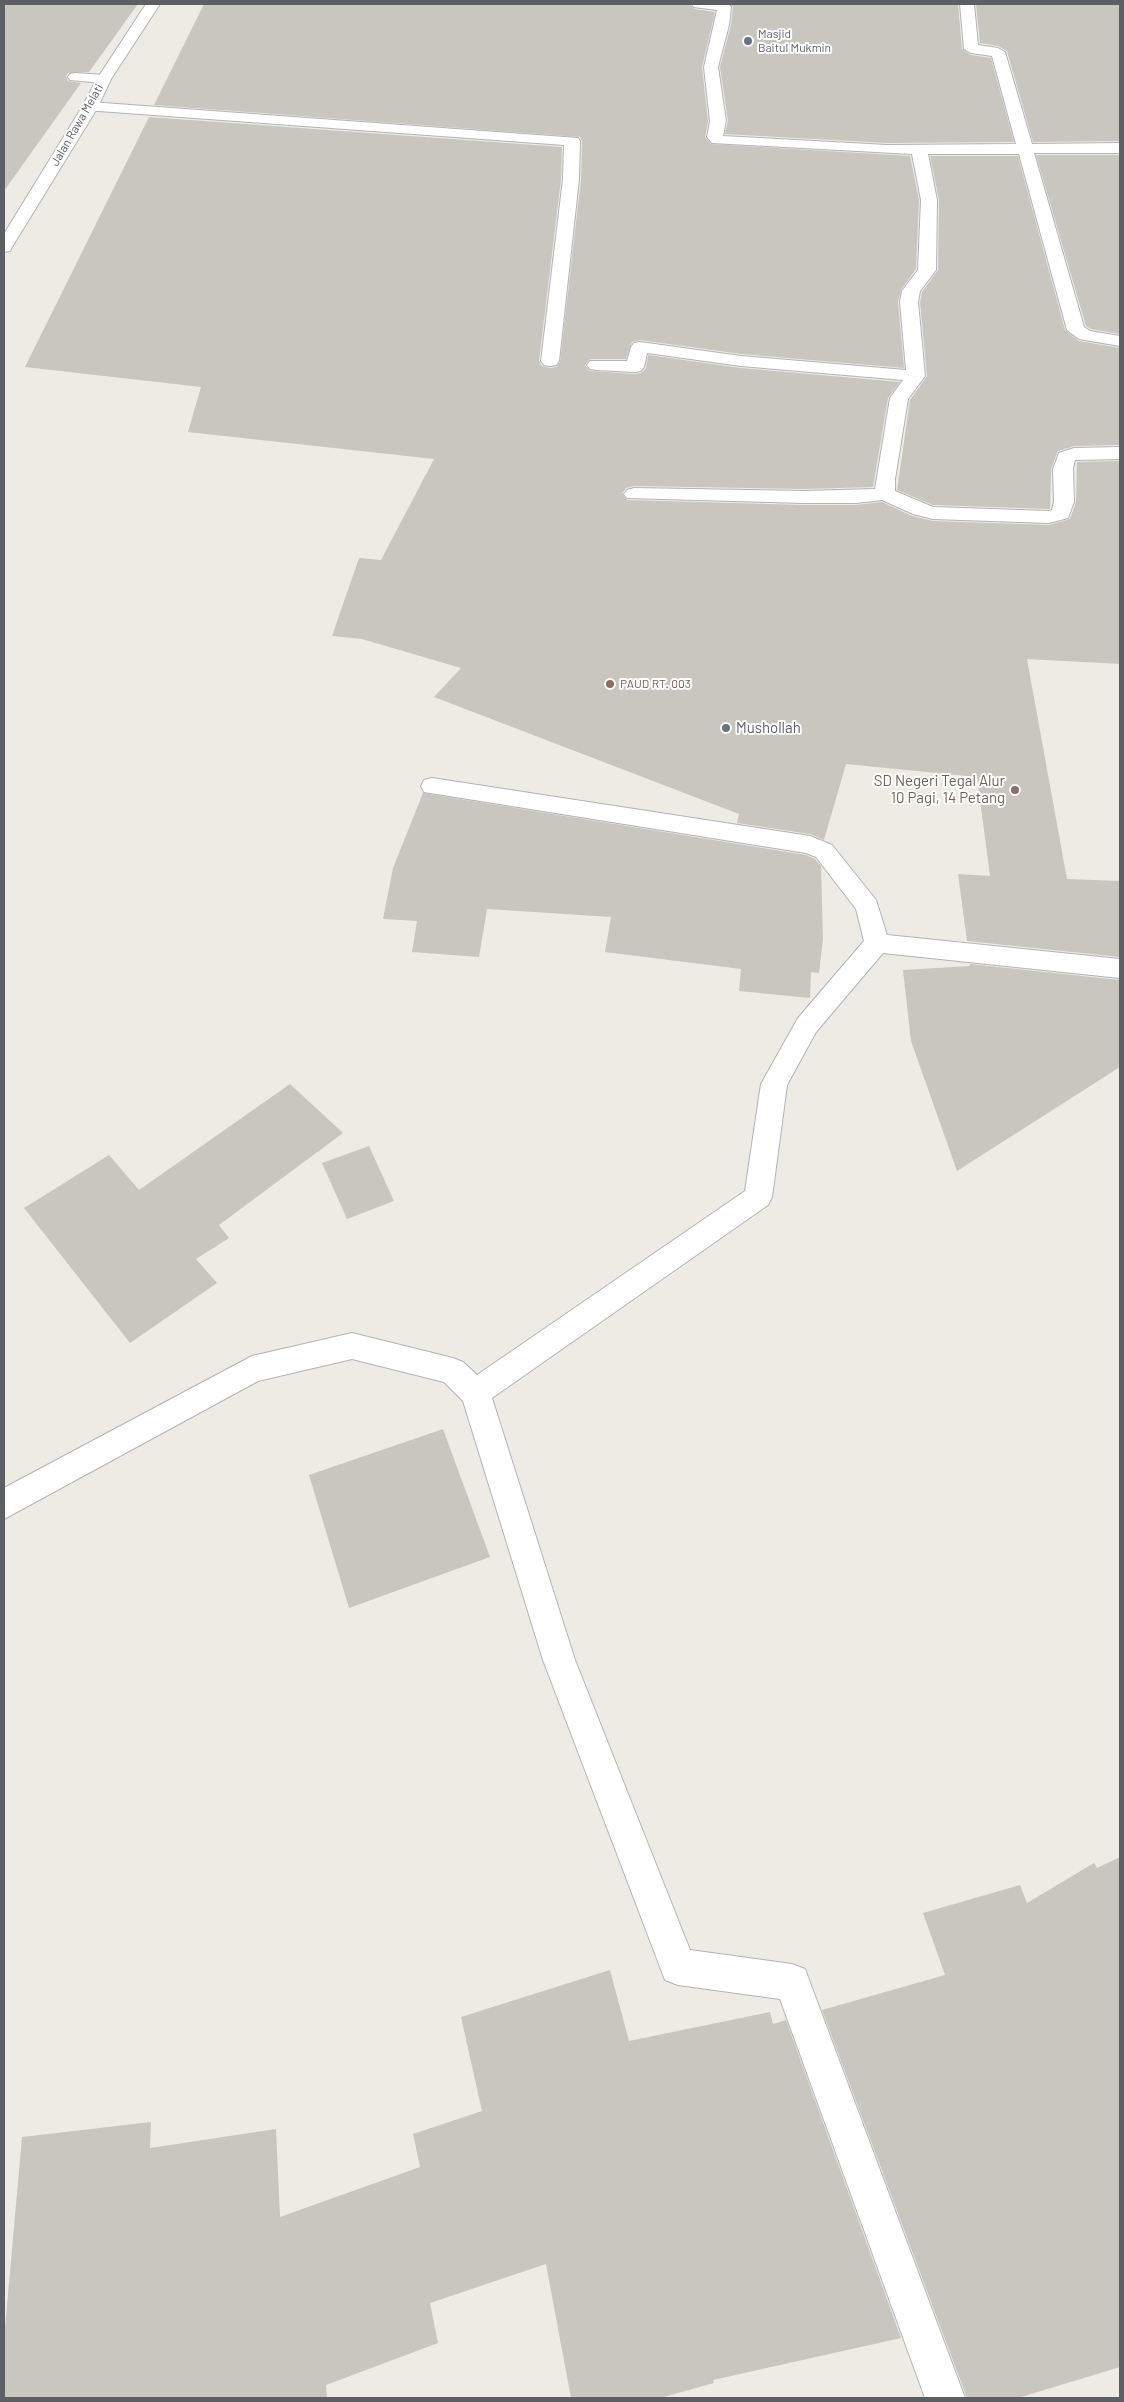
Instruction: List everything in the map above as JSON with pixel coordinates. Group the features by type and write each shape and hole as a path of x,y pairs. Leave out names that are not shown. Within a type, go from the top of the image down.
{"street":[{"name":"Jalan Rawa Melati","path":"4,247 90,108 104,79 153,4"},
{"path":"699,4 724,8 711,67 718,120 715,137 718,140 887,150 1120,148"},
{"path":"967,4 971,49 998,52 1076,330 1085,335 1120,340"},
{"path":"75,77 104,79"},
{"path":"90,108 572,141 571,179 550,361"},
{"path":"885,494 885,479 899,398 916,376 909,302 911,291 927,270 928,200 919,150"},
{"path":"596,365 636,367 640,347 741,361 916,376"},
{"path":"634,494 804,498 885,494 920,510 933,513 1049,517 1061,514 1064,502 1063,469 1066,457 1074,454 1120,452"},
{"path":"432,786 810,844 824,851 867,906 877,943"},
{"path":"877,943 1120,968"},
{"path":"475,1393 758,1197 774,1084 807,1025 877,943"},
{"path":"4,1504 252,1369 352,1346 453,1371 475,1393 559,1660 678,1967 792,1982 945,2398"}],"building":[{"path":"4,4 138,4 89,72 68,73 66,76 68,81 81,83 4,191"},
{"path":"204,4 690,4 694,9 715,12 702,67 708,121 705,137 711,144 910,156 919,200 916,269 901,290 898,302 904,368 741,354 640,340 632,342 626,359 590,359 585,365 590,371 635,374 641,373 646,368 648,355 741,368 900,382 888,398 873,487 804,489 634,486 626,488 622,493 627,500 804,505 856,505 882,502 912,516 933,521 1049,525 1070,519 1076,502 1077,462 1120,461 1120,664 1027,659 1067,879 1120,881 1120,957 967,941 958,874 990,876 977,777 846,764 824,840 810,834 737,823 739,814 434,697 461,668 362,639 332,636 359,558 381,560 434,459 188,432 201,387 25,367 149,117 562,147 561,179 539,361 542,366 550,368 556,367 560,362 581,179 582,141 580,137 154,105"},
{"path":"730,4 958,4 962,49 971,55 991,58 1014,142 887,143 725,134 728,121 720,67 731,25 733,7"},
{"path":"976,4 1120,4 1120,141 1033,142 1007,51 998,46 980,43"},
{"path":"1036,155 1120,155 1120,334 1091,329 1086,326"},
{"path":"930,156 1018,156 1065,330 1079,341 1120,348 1120,445 1074,446 1058,451 1051,469 1050,509 933,505 897,490 910,400 927,376 920,302 922,292 938,270 939,200"},
{"path":"423,793 806,855 815,859 821,866 823,939 819,973 811,972 810,998 739,991 741,969 605,952 611,917 487,909 479,957 412,952 417,921 383,919 393,868"},
{"path":"970,964 1120,980 1120,1067 957,1171 911,1041 903,970 970,966"},
{"path":"290,1084 343,1133 219,1225 229,1238 196,1259 217,1283 130,1343 24,1208 109,1155 139,1190"},
{"path":"369,1146 394,1201 347,1219 322,1163"},
{"path":"443,1429 490,1557 349,1608 309,1475"},
{"path":"1120,1857 1120,2367 1018,2398 967,2398 822,2010 945,1975 923,1913 1020,1885 1027,1903 1094,1863 1097,1868"},
{"path":"610,1970 629,2041 770,2012 773,2024 786,2020 901,2338 713,2380 714,2383 660,2398 571,2398 546,2264 430,2303 438,2343 326,2385 327,2398 4,2398 4,2339 22,2137 151,2122 150,2148 276,2129 280,2217 420,2167 413,2134 482,2111 461,2017"}],"place":[{"name":"Masjid Baitul Mukmin","path":"748,41"},
{"name":"PAUD RT. 003","path":"610,684"},
{"name":"Mushollah","path":"726,728"},
{"name":"SD Negeri Tegal Alur 10 Pagi, 14 Petang","path":"1015,790"}]}
